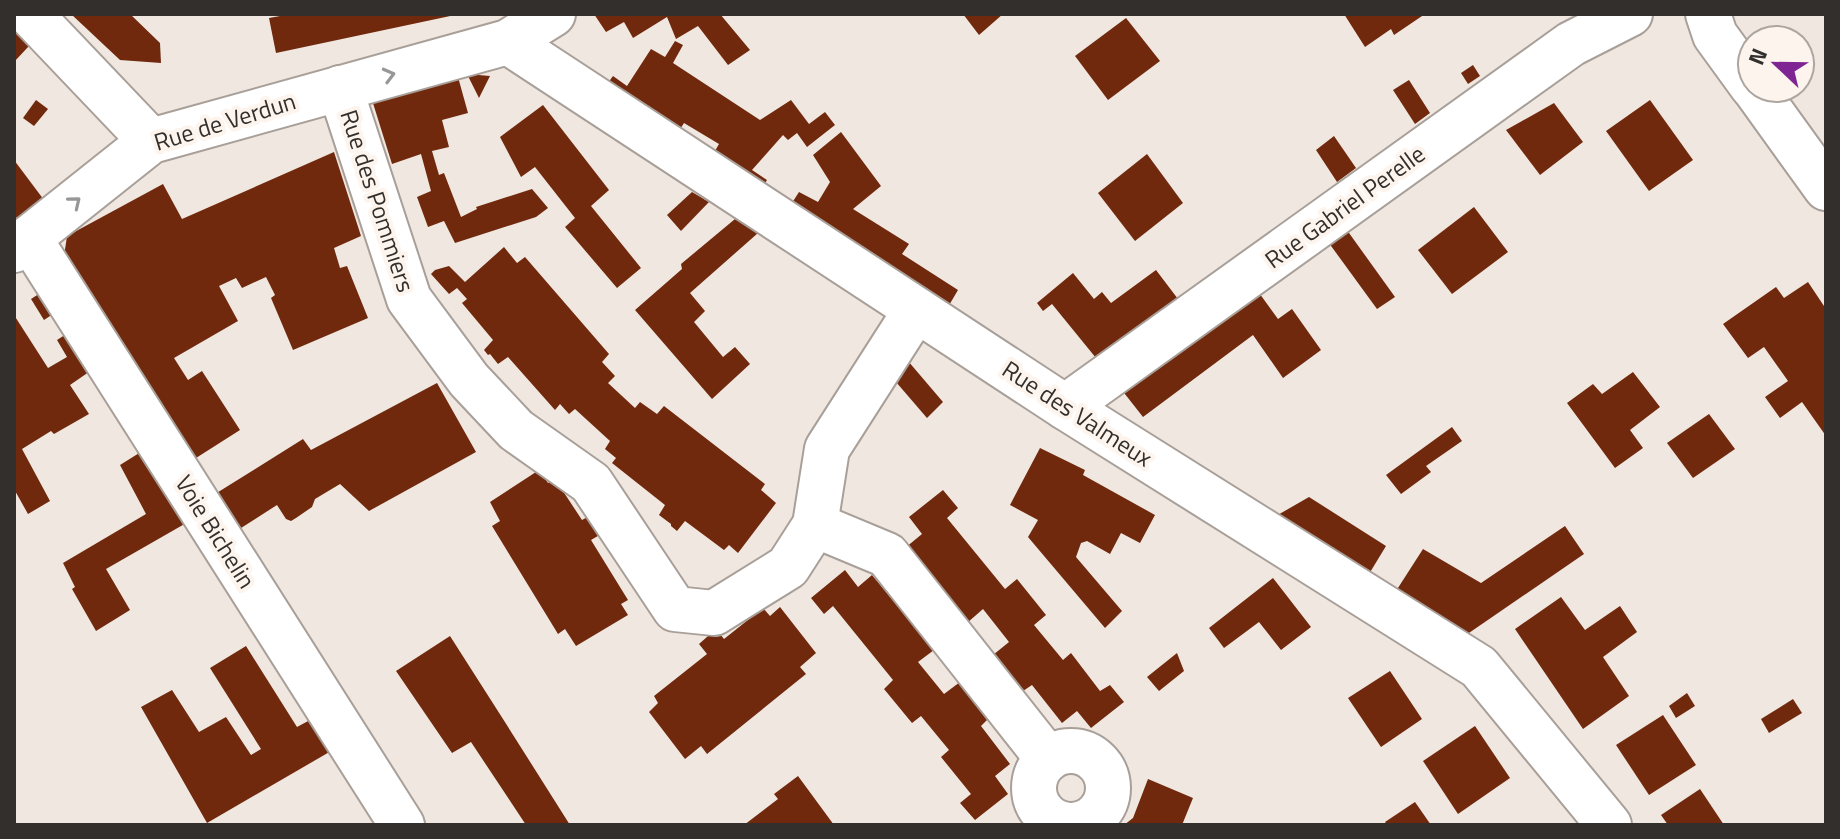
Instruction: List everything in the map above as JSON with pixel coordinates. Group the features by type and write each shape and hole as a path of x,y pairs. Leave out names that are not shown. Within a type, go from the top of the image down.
{"street":[{"path":"30,14 151,141"},
{"name":"Rue de Verdun","path":"21,244 151,141 508,42 553,14"},
{"name":"Rue Gabriel Perelle","path":"1065,407 1571,44 1630,14"},
{"path":"1708,14 1715,35 1736,64"},
{"name":"Rue des Valmeux","path":"508,42 1065,407 1479,667 1609,825"},
{"name":"Rue des Pommiers","path":"340,88 409,299 469,380 516,430 591,483 675,609 714,613 788,567 815,525 827,449 916,310"},
{"path":"1765,104 1826,188"},
{"name":"Voie Bichelin","path":"21,244 402,825"},
{"path":"815,525 887,555 1048,759"}],"building":[{"path":"71,14 130,14 160,43 161,63 120,60"},
{"path":"291,14 455,15 276,53 269,18"},
{"path":"594,14 720,14 750,50 728,65 698,26 676,39 667,17 633,38 624,22 606,32"},
{"path":"963,14 1003,14 979,35"},
{"path":"1344,14 1425,14 1394,35 1391,29 1365,47"},
{"path":"1126,18 1160,61 1108,100 1075,56"},
{"path":"14,30 29,46 14,62"},
{"path":"675,41 683,45 673,63 760,120 791,100 809,124 825,112 835,125 807,147 797,133 788,140 783,135 752,170 767,180 762,188 712,156 719,144 684,123 677,134 605,87 613,76 627,86 651,49 665,57"},
{"path":"1473,65 1480,76 1468,84 1461,73"},
{"path":"467,74 490,76 479,98"},
{"path":"458,77 468,113 442,120 449,147 432,151 439,175 444,173 461,217 476,207 532,189 548,208 536,217 455,243 444,221 428,227 417,197 431,191 421,154 392,164 372,100"},
{"path":"1409,80 1430,113 1415,124 1393,90"},
{"path":"36,100 48,109 34,126 23,118"},
{"path":"1650,100 1693,160 1649,191 1606,131"},
{"path":"1554,103 1583,142 1540,175 1506,130"},
{"path":"543,105 609,190 591,206 641,268 617,288 565,227 575,218 535,167 521,177 500,137"},
{"path":"841,132 881,186 853,209 909,244 902,254 958,290 948,307 790,206 799,192 818,202 830,182 813,155"},
{"path":"1334,136 1356,168 1337,182 1316,150"},
{"path":"334,152 361,236 334,248 340,268 347,266 368,318 293,350 271,298 275,295 266,277 242,288 236,278 219,286 238,321 174,358 188,380 202,371 240,430 185,465 62,270 67,236 163,184 182,219"},
{"path":"1147,154 1183,203 1135,241 1098,193"},
{"path":"14,160 47,204 14,221"},
{"path":"692,192 709,202 681,231 667,215"},
{"path":"1474,207 1508,252 1452,294 1418,250"},
{"path":"735,219 758,233 690,293 705,311 694,322 723,357 735,347 750,364 712,399 635,310 682,269 681,264"},
{"path":"1344,226 1395,297 1377,309 1326,239"},
{"path":"504,247 517,263 525,257 609,354 602,362 615,376 608,383 635,408 640,402 657,414 664,406 765,484 761,490 776,503 738,553 729,545 724,550 685,521 677,531 659,515 665,505 612,463 616,458 605,449 610,441 575,409 569,414 560,404 555,410 508,357 498,364 484,350 493,340 462,303 467,299 457,288 449,294 431,274 449,266 465,282"},
{"path":"1156,270 1178,299 1096,358 1052,304 1043,311 1037,303 1073,273 1094,299 1102,292 1111,303"},
{"path":"1808,282 1826,309 1826,436 1802,402 1780,418 1765,397 1788,381 1764,347 1748,358 1723,324 1776,287 1784,298"},
{"path":"48,288 62,308 44,320 31,299"},
{"path":"1257,290 1278,319 1292,309 1321,350 1283,378 1253,335 1143,417 1121,389"},
{"path":"14,315 48,368 67,357 57,340 74,329 99,365 70,385 89,414 54,434 51,431 22,449 50,501 28,514 14,489"},
{"path":"908,361 943,402 927,418 896,382"},
{"path":"1633,372 1660,407 1630,430 1643,448 1615,468 1567,403 1593,384 1602,394"},
{"path":"437,383 476,452 369,511 340,484 315,499 312,507 291,521 286,519 277,505 230,535 207,499 303,439 311,450"},
{"path":"1709,414 1735,449 1693,478 1667,443"},
{"path":"1452,427 1462,441 1426,466 1431,472 1401,494 1386,475"},
{"path":"1040,448 1085,470 1083,475 1155,515 1140,543 1121,533 1110,554 1087,541 1081,543 1076,557 1122,611 1105,628 1028,537 1038,520 1010,505"},
{"path":"144,450 188,522 106,569 130,610 96,631 72,589 75,587 63,563 146,514 120,465"},
{"path":"539,470 548,483 555,479 582,520 593,514 603,533 591,540 628,600 621,604 628,615 576,646 565,629 558,634 492,526 500,521 490,502"},
{"path":"943,490 958,508 947,518 1005,589 1017,579 1046,615 1034,625 1063,660 1071,653 1100,691 1110,685 1124,702 1091,728 1077,711 1062,723 1032,685 1023,691 993,655 1009,642 983,609 967,623 905,548 922,534 909,517"},
{"path":"1309,497 1386,546 1369,574 1276,516"},
{"path":"1565,526 1584,554 1466,635 1396,591 1423,549 1481,583"},
{"path":"845,570 858,587 872,575 934,650 918,662 944,694 960,682 989,718 981,726 1010,764 995,776 1008,794 975,820 960,803 971,794 941,757 949,750 921,716 912,723 884,689 893,680 833,606 824,614 811,598"},
{"path":"1273,578 1311,627 1281,650 1259,622 1224,648 1209,628"},
{"path":"1561,597 1585,630 1620,606 1637,632 1603,657 1629,696 1583,729 1515,629"},
{"path":"780,607 816,653 800,667 806,674 707,754 701,746 685,759 649,712 658,703 654,696 707,654 699,644 716,629 724,639 763,608 770,616"},
{"path":"450,636 570,825 526,825 471,742 452,753 396,671"},
{"path":"246,646 297,727 310,720 338,747 207,823 141,707 172,690 199,732 226,717 251,755 261,749 210,668"},
{"path":"1177,653 1184,671 1159,691 1147,677"},
{"path":"1390,671 1422,719 1381,747 1348,698"},
{"path":"1687,693 1695,706 1676,718 1669,706"},
{"path":"1793,699 1802,713 1769,733 1761,719"},
{"path":"1663,715 1696,765 1649,795 1616,745"},
{"path":"1475,726 1510,778 1458,814 1423,761"},
{"path":"798,776 834,825 744,825 778,799 774,794"},
{"path":"1148,779 1193,798 1182,825 1124,825 1133,818"},
{"path":"1700,789 1724,825 1668,825 1661,815"},
{"path":"1415,802 1431,825 1387,825 1385,822"}]}
